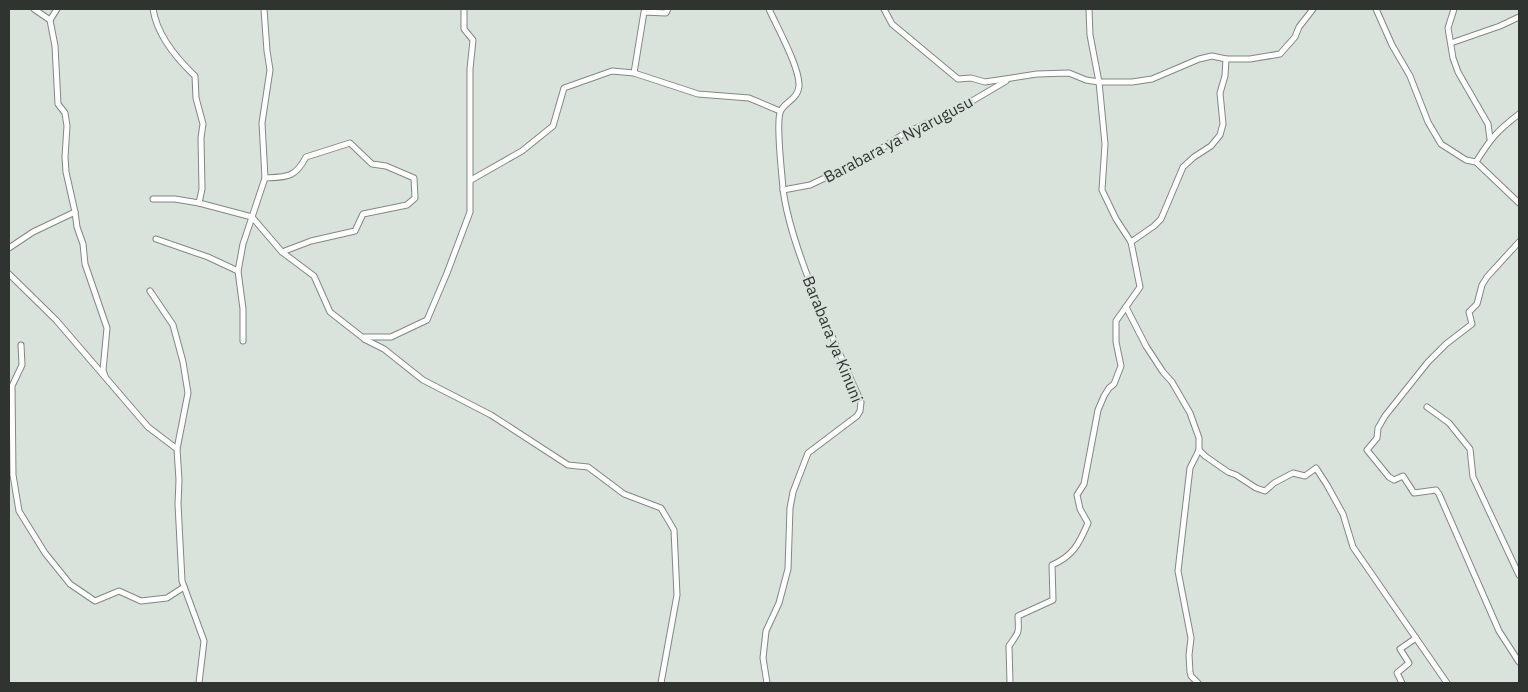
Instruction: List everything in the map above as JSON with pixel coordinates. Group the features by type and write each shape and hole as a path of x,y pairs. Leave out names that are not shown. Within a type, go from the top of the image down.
{"street":[{"path":"34,9 50,20"},
{"path":"57,9 50,20 55,46 58,104 64,113 67,126 66,172 77,227 83,244 85,264 107,328 103,370 106,379"},
{"path":"153,9 155,23 166,43 196,76 196,98 203,124 202,189 199,203"},
{"path":"243,342 243,309 238,271 243,244 265,178 262,123 270,70 264,9"},
{"path":"362,337 391,337 426,320 447,273 470,212 469,122 470,70 473,40 464,29 464,9"},
{"path":"634,73 639,33 644,12 666,13 668,9"},
{"path":"471,180 522,151 554,126 564,88 612,71 634,73 698,94 749,98 780,111 798,93 799,85 788,50 769,9"},
{"name":"Barabara ya Nyarugusu","path":"884,9 892,24 946,71 958,79 971,78 985,82 1037,74 1069,73 1086,80 1099,82 1132,82 1152,79 1198,59 1212,56 1226,59 1250,59 1280,54 1295,37 1299,27 1313,9"},
{"path":"1010,683 1009,646 1019,630 1018,616 1053,600 1052,565 1070,555 1088,524 1080,509 1077,495 1084,484 1098,410 1104,396 1114,384 1121,366 1116,342 1116,321 1140,287 1131,242 1116,219 1102,190 1105,144 1099,82 1090,35 1089,9"},
{"path":"1376,9 1392,46 1410,76 1428,122 1441,144 1466,160 1476,162 1519,202"},
{"path":"1454,9 1448,28 1458,72 1488,124 1490,139"},
{"path":"1451,43 1500,26 1519,17"},
{"path":"1131,242 1161,220 1184,167 1194,157 1211,146 1220,135 1224,124 1220,93 1225,76 1226,59"},
{"name":"Barabara ya Nyarugusu","path":"783,190 810,185 867,158 902,135 967,104 1009,79"},
{"name":"Barabara ya Kinuni","path":"767,683 763,658 766,631 779,603 788,568 790,508 793,492 808,453 857,416 860,411 861,402 833,339 795,242 783,190 780,111"},
{"path":"1476,162 1490,139 1519,114"},
{"path":"265,178 288,177 300,168 306,157 350,142 372,164 386,166 414,178 415,198 407,205 363,214 355,231 311,241 282,252"},
{"path":"153,199 175,199 199,203 252,217 282,252 314,276 330,312 362,337 384,349 423,380 491,415 568,465 588,467 624,494 661,508 674,530 678,595 660,683"},
{"path":"9,248 33,232 75,212"},
{"path":"156,239 208,257 238,271"},
{"path":"1519,242 1487,276 1482,285 1477,304 1469,312 1472,324 1446,344 1428,362 1385,416 1378,428 1377,438 1367,450 1388,477 1394,480 1404,476 1414,493 1436,490 1439,494 1499,631 1519,662"},
{"path":"9,274 56,320 148,427 177,449"},
{"path":"150,290 173,326 188,393 177,449 181,572 184,586 204,641 199,683"},
{"path":"1126,307 1146,346 1172,382 1190,413 1199,438 1199,450 1190,468 1178,571 1191,638 1190,672 1191,676 1198,683"},
{"path":"21,345 22,365 12,386 13,475 19,511 45,553 70,584 95,601 119,592 141,601 167,598 184,586"},
{"path":"1427,407 1449,423 1470,449 1473,477 1519,575"},
{"path":"1199,450 1228,472 1265,491 1293,472 1305,476 1316,468 1343,514 1352,546 1447,683"},
{"path":"1402,683 1397,673 1409,663 1400,649 1416,638"}]}
